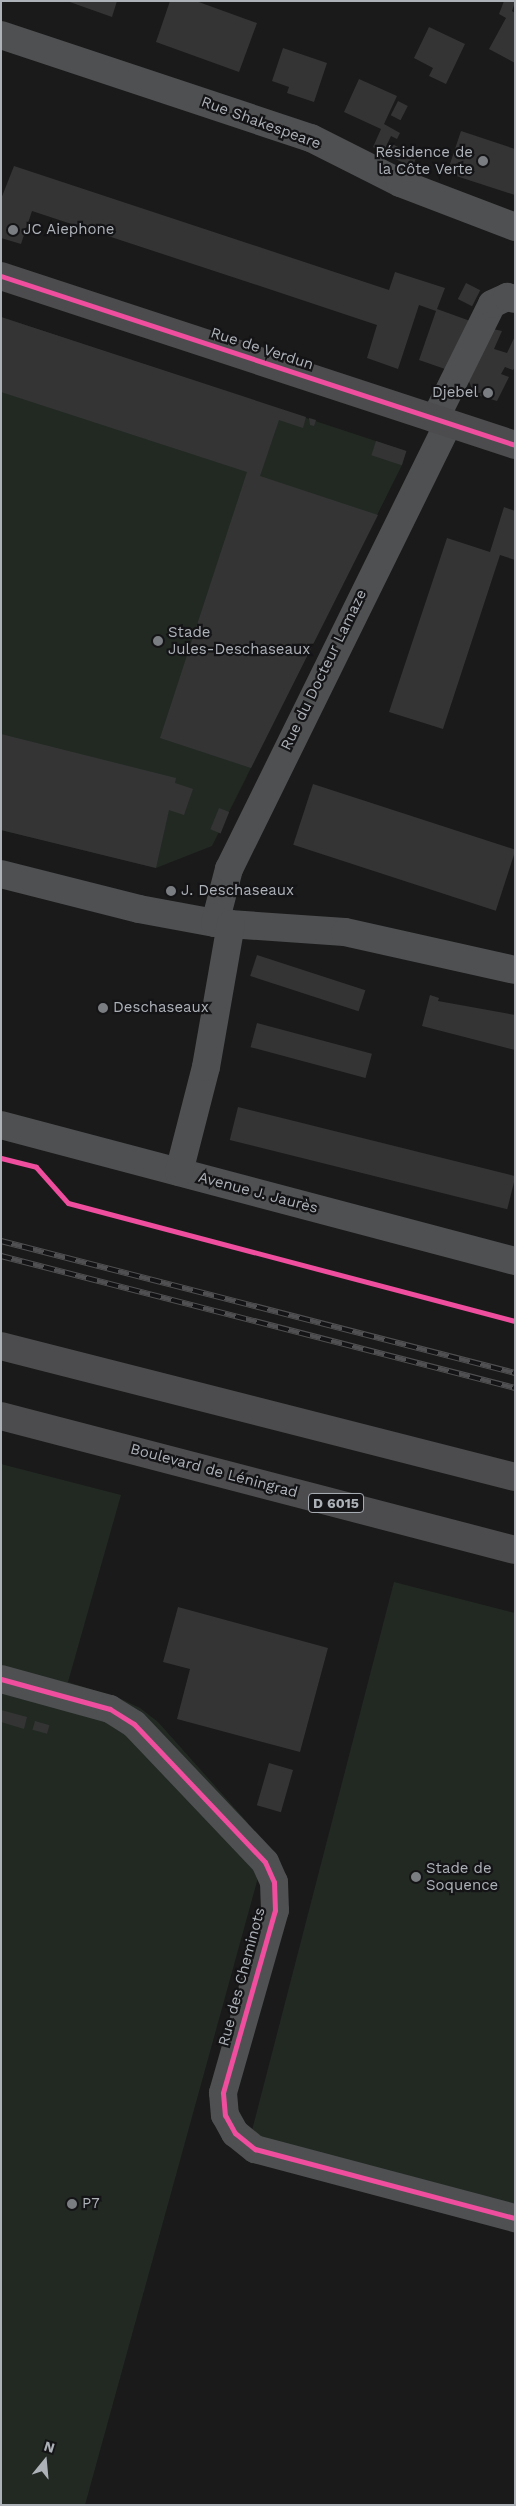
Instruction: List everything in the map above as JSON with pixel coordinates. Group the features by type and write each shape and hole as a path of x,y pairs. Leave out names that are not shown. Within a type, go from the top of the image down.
{"main road":[{"name":"Rue de Verdun","path":"1,276 515,445"},
{"path":"1,1346 515,1477"},
{"name":"Boulevard de Léningrad","path":"1,1416 515,1550"}],"street":[{"name":"Rue Shakespeare","path":"1,35 311,138 400,183 515,227"},
{"name":"Rue du Docteur Lamaze","path":"179,1172 206,1067 229,869 441,421 492,304 507,297 515,299"},
{"path":"1,874 130,907 223,924 345,932 515,970"},
{"name":"Avenue J. Jaurès","path":"1,1125 515,1262"},
{"name":"Rue des Cheminots","path":"1,1679 110,1709 134,1724 265,1862 274,1882 275,1910 223,2093 226,2115 235,2133 254,2149 515,2218"}],"shaded area":[{"name":"Stade Jules-Deschaseaux","path":"1,317 406,451 402,465 212,846 156,868 1,830"},
{"name":"P7","path":"1,1464 121,1495 68,1682 119,1698 140,1708 158,1722 248,1823 231,1840 259,1874 85,2505 1,2505"},
{"name":"Stade de Soquence","path":"394,1582 515,1613 515,2211 249,2142"}],"building":[{"path":"67,1 117,1 112,17"},
{"path":"170,1 196,1 257,23 239,72 156,42"},
{"path":"504,1 515,2 512,11 515,13 515,63 489,49 506,18 499,14"},
{"path":"429,27 465,44 446,84 429,76 433,68 414,58"},
{"path":"283,48 327,63 314,102 287,93 289,87 272,81"},
{"path":"359,79 397,96 384,124 400,133 397,139 391,136 383,153 373,147 381,129 344,112"},
{"path":"398,101 408,106 401,120 391,115"},
{"name":"Résidence de la Côte Verte","path":"461,131 515,149 515,195 447,173"},
{"path":"392,144 417,156 412,167 387,155"},
{"path":"14,166 389,290 395,272 445,288 437,309 473,322 448,370 419,360 436,311 419,305 398,369 367,358 377,325 272,290 32,211 21,244 1,238 1,199"},
{"path":"466,283 480,290 472,306 458,299"},
{"path":"1,317 306,417 303,428 279,420 260,476 378,515 251,768 160,738 247,472 1,392"},
{"path":"493,329 502,331 494,349 507,353 515,336 515,367 513,370 505,367 501,374 509,377 497,401 474,394 468,379"},
{"path":"309,418 316,420 314,426 310,425"},
{"path":"376,441 406,451 402,465 371,455"},
{"path":"504,507 515,511 515,560 500,555 443,729 389,712 447,538 490,552"},
{"path":"1,734 176,778 175,783 193,789 184,815 169,810 156,868 1,830"},
{"path":"313,784 515,850 496,911 293,845"},
{"path":"219,808 229,812 221,833 210,829"},
{"path":"257,955 365,990 359,1011 250,976"},
{"path":"430,995 439,998 438,1001 515,1015 515,1050 422,1026"},
{"path":"257,1023 372,1054 365,1078 251,1047"},
{"path":"238,1107 515,1176 507,1209 230,1140"},
{"path":"178,1607 328,1648 300,1752 177,1719 190,1669 163,1662"},
{"path":"1,1710 27,1717 24,1729 1,1722"},
{"path":"35,1721 49,1725 47,1734 33,1730"},
{"path":"269,1763 293,1770 281,1812 257,1805"}],"railway":[{"path":"1,1241 515,1373"},
{"path":"1,1256 515,1388"}],"cycle path":[{"path":"1,276 515,445"},
{"path":"1,1158 36,1167 68,1203 515,1321"},
{"path":"1,1679 110,1709 134,1724 265,1862 274,1882 275,1910 223,2093 225,2115 235,2133 255,2149 515,2218"}],"place":[{"name":"Résidence de la Côte Verte","path":"483,161"},
{"name":"JC Aiephone","path":"13,230"},
{"name":"Djebel","path":"488,393"},
{"name":"Stade Jules-Deschaseaux","path":"158,641"},
{"name":"J. Deschaseaux","path":"171,891"},
{"name":"Deschaseaux","path":"103,1008"},
{"name":"Stade de Soquence","path":"416,1877"},
{"name":"P7","path":"72,2204"}]}
